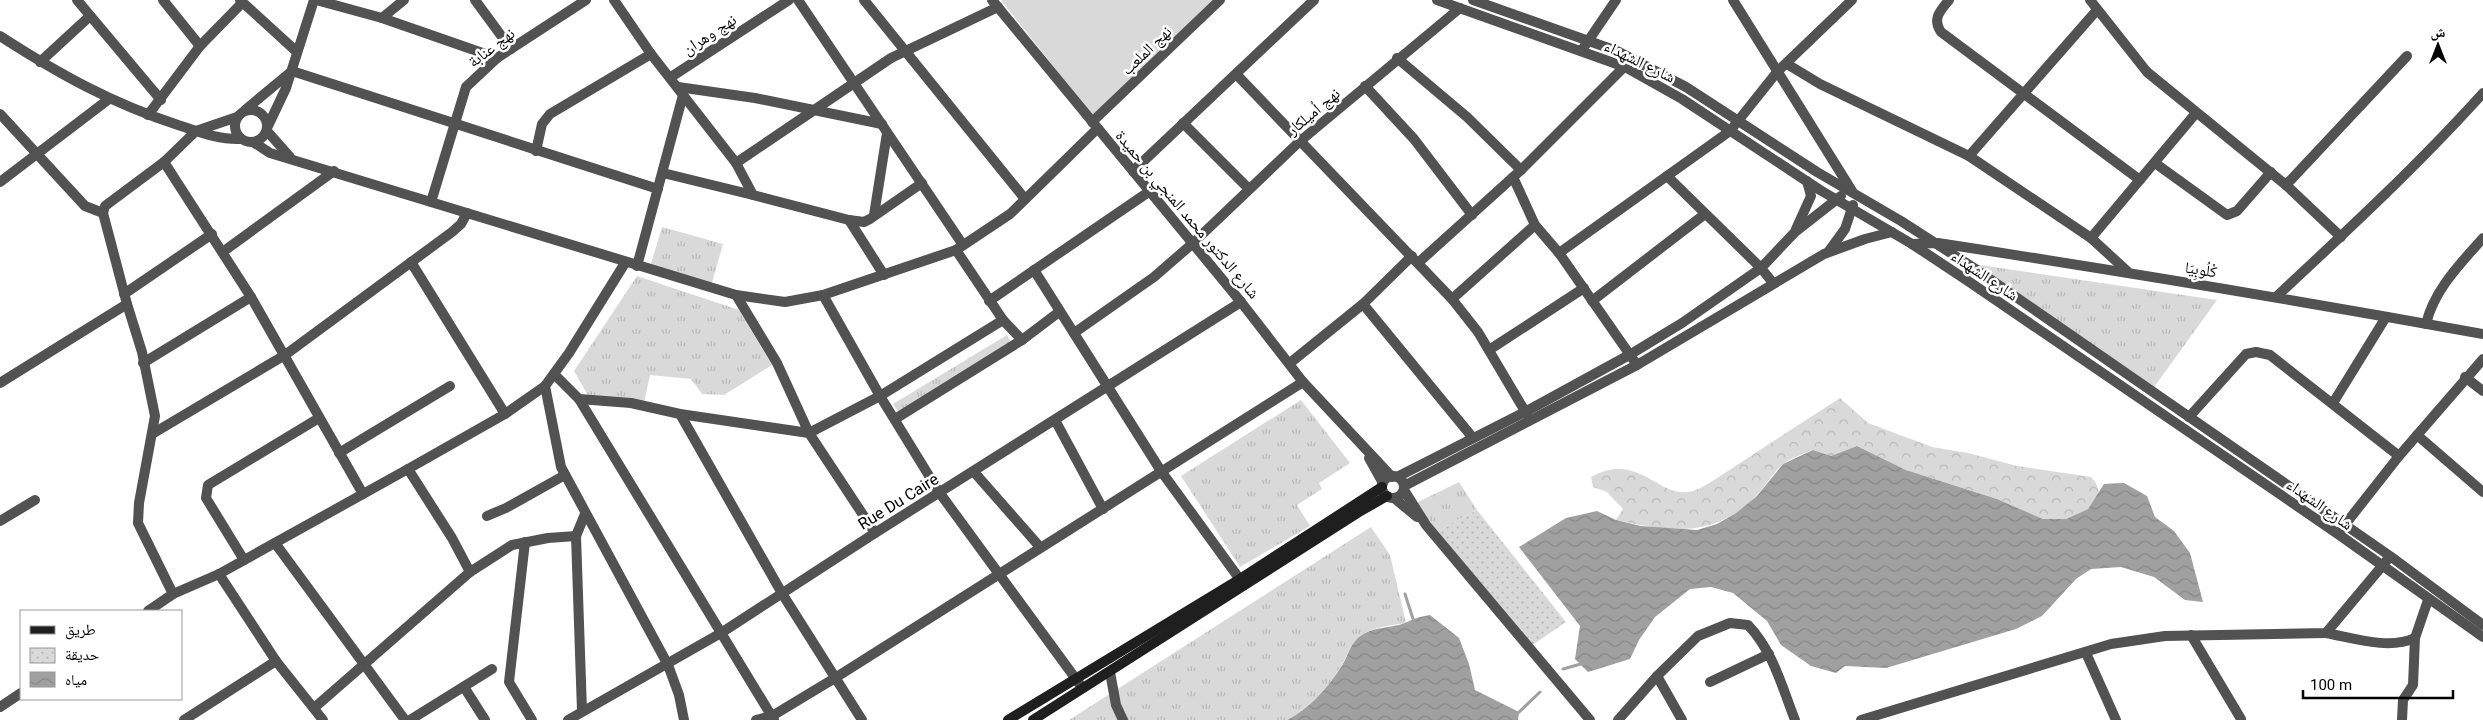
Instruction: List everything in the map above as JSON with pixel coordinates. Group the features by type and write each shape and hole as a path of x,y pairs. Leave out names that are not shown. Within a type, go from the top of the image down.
{"main road":[{"path":"1033,720 1110,672 1310,538 1387,491"},
{"path":"1008,720 1075,678 1242,582"}],"street":[{"path":"77,0 160,100"},
{"path":"163,0 200,46"},
{"path":"0,36 40,62 108,100 219,138 241,138 252,142 261,138 282,100 315,0 382,18 497,58"},
{"path":"382,18 404,0"},
{"path":"475,0 511,49"},
{"name":"نهج عنابة","path":"431,202 466,87 497,58 586,0"},
{"path":"614,0 652,54 736,163 753,195"},
{"name":"نهج وهران","path":"671,77 789,0"},
{"path":"798,0 922,183 989,301 1003,320 1022,340"},
{"path":"864,0 1025,199"},
{"name":"نهج الملعب","path":"252,142 270,153 290,157 637,266 736,295 784,302 823,295 960,248 1010,214 1095,125 1220,0"},
{"path":"1133,171 1314,0"},
{"name":"شارع الشهداء","path":"1438,0 1582,50 1625,67 1707,115 1837,200 1912,244 2341,530 2390,556 2482,632"},
{"name":"شارع الشهداء","path":"1473,0 1588,39 1632,58 1686,87 1851,192 1938,244 2189,417 2341,530 2382,566 2428,600 2482,632"},
{"path":"1582,50 1616,0"},
{"path":"1733,0 1851,192 1853,209 1840,239 1824,254"},
{"path":"1559,253 1730,131 1740,121 1777,72 1852,0"},
{"path":"1949,0 1937,17 1937,27 1941,32 2140,180"},
{"path":"2090,0 2147,72 2271,172 2341,237"},
{"path":"148,115 200,46 241,1 297,52"},
{"path":"736,163 904,50 995,4"},
{"name":"شارع الدكتور محمد المنجي بن حميدة","path":"995,4 1241,302 1304,382 1362,446"},
{"name":"نهج أميلكار","path":"1074,333 1154,277 1192,244 1299,142 1397,58 1460,8"},
{"path":"1970,156 2097,10"},
{"path":"40,62 90,16"},
{"path":"536,151 542,124 550,114 652,54"},
{"path":"2286,185 2407,56"},
{"path":"1397,58 1467,117 1521,170"},
{"path":"1290,363 1472,215 1521,170 1632,58"},
{"path":"1786,64 1820,84 1970,156 2090,238 2128,272"},
{"path":"241,138 235,128 240,114 292,71"},
{"path":"292,71 658,189"},
{"path":"1236,74 1299,142 1452,299 1490,350 1528,416"},
{"path":"1366,86 1414,139 1472,215"},
{"path":"681,91 755,98 884,128"},
{"path":"637,266 663,173 681,91"},
{"path":"2278,296 2450,130 2483,93"},
{"path":"0,182 108,100"},
{"path":"1707,115 1715,106"},
{"path":"173,594 138,523 156,416 142,352 124,294 103,213 105,206 164,162 196,131 240,114 254,110 259,111 266,118 267,129 290,157"},
{"path":"2090,238 2156,163 2196,112"},
{"path":"0,114 36,155 86,206 103,213"},
{"path":"1183,122 1249,189"},
{"path":"874,215 884,128"},
{"path":"164,162 252,297 319,418 364,494"},
{"path":"2156,163 2227,216 2237,211 2271,172"},
{"path":"224,252 334,171"},
{"path":"663,173 849,220 864,222 922,183"},
{"path":"1667,176 1762,268 1773,283"},
{"path":"1513,177 1535,225 1559,253 1637,365"},
{"path":"1795,232 1811,196 1807,181"},
{"path":"989,301 1150,191"},
{"path":"1387,491 1404,488 1528,416 1721,298 1762,268 1795,232 1837,200 1851,192"},
{"path":"152,434 285,355 452,232 461,224 467,213"},
{"path":"1592,300 1705,214"},
{"path":"849,220 884,275"},
{"path":"1452,299 1535,225"},
{"path":"1387,491 1395,477 1473,438 1528,416 1637,365 1824,254 1865,239 1892,232"},
{"path":"124,294 212,234"},
{"path":"2426,324 2432,301 2460,264 2483,238"},
{"name":"كْلُوبِيَا","path":"1912,244 1938,244 2128,272 2278,296 2483,334"},
{"path":"411,262 505,414"},
{"path":"149,610 173,594 219,574 364,494 505,414 545,386 625,262"},
{"path":"1034,270 1160,471 1242,582"},
{"path":"1490,350 1584,288"},
{"path":"736,295 777,364 808,433 875,533"},
{"path":"823,295 880,396 939,492 1084,689"},
{"path":"143,363 252,297"},
{"name":"Rue Du Caire","path":"568,720 668,665 721,633 939,492 1108,388 1241,302"},
{"path":"0,383 127,304"},
{"path":"1363,304 1473,438"},
{"path":"895,419 1022,340 1059,312"},
{"path":"2333,403 2386,316"},
{"path":"580,399 631,403 680,414 808,433 880,396 1003,320"},
{"path":"2189,417 2246,354 2256,352 2270,355 2399,456"},
{"path":"2341,530 2399,456 2483,358"},
{"path":"554,374 580,399 773,718"},
{"path":"2466,378 2483,392"},
{"path":"756,720 773,718 1160,471 1304,382"},
{"path":"339,453 450,386"},
{"path":"545,386 559,458 565,474 668,665 679,695 684,720"},
{"path":"680,414 783,594 862,720"},
{"path":"244,560 206,498 208,485 319,418"},
{"path":"1055,420 1103,509"},
{"path":"2417,435 2483,492"},
{"path":"1362,446 1404,488 1426,525"},
{"path":"1362,446 1387,491 1426,525 1590,720"},
{"path":"408,469 452,538 470,572"},
{"path":"974,472 1040,547"},
{"path":"486,516 506,508 565,474"},
{"path":"0,521 35,500"},
{"path":"582,711 576,536 585,514"},
{"path":"314,708 470,572 502,551 525,542 576,536"},
{"path":"525,542 508,682 532,720"},
{"path":"276,543 405,720"},
{"path":"2326,633 2390,556"},
{"path":"219,574 276,661 322,720"},
{"path":"2402,720 2403,700 2414,685 2415,638 2428,600"},
{"path":"1618,720 1657,676 1698,636 1730,623 1748,624 1760,638 1769,654 1796,720"},
{"path":"1861,720 2086,653 2110,644 2145,637 2326,633 2376,643 2403,643 2415,638"},
{"path":"2191,635 2241,719"},
{"path":"2086,653 2116,720"},
{"path":"1710,682 1769,654"},
{"path":"184,720 276,661"},
{"path":"410,720 492,669"},
{"path":"1110,672 1116,705 1122,720"},
{"path":"1657,676 1682,720"},
{"path":"464,687 485,720"},
{"path":"0,707 20,694"}],"green space":[{"path":"1001,0 1219,0 1094,118"},
{"path":"662,227 723,244 711,286 650,267"},
{"path":"1966,263 2217,300 2152,390"},
{"path":"637,276 739,310 772,365 724,395 702,394 691,379 650,375 644,403 589,397 574,371"},
{"path":"1007,335 1014,348 903,419 893,404"},
{"path":"1840,398 1868,423 1932,447 1968,453 2017,466 2091,477 2096,483 2099,492 2088,509 2066,519 2043,519 1997,499 1906,470 1857,446 1831,456 1813,450 1793,458 1779,468 1758,494 1742,509 1726,519 1709,525 1691,528 1655,527 1616,520 1623,509 1607,492 1593,487 1591,477 1608,470 1623,469 1636,472 1670,489 1681,492 1696,490"},
{"path":"1301,400 1350,463 1319,483 1322,489 1297,505 1310,526 1240,567 1181,476"},
{"path":"1459,482 1477,510 1437,531 1416,503"},
{"path":"1477,510 1566,622 1531,646 1437,531"},
{"path":"1371,527 1390,555 1406,623 1366,632 1356,640 1332,680 1304,710 1287,720 1069,720"}],"water":[{"path":"1857,446 1906,470 1997,499 2043,519 2066,519 2088,509 2104,484 2124,483 2147,496 2155,517 2174,531 2190,553 2203,602 2185,600 2154,577 2121,567 2091,569 2076,579 2042,616 2016,629 1886,668 1845,666 1836,673 1811,666 1781,645 1767,621 1733,593 1711,587 1690,589 1655,617 1639,640 1630,659 1588,672 1575,659 1580,626 1519,547 1566,518 1597,511 1616,520 1641,526 1697,530 1717,524 1736,513 1757,496 1783,464 1813,450 1831,456"},
{"path":"1430,615 1459,638 1469,664 1475,690 1519,712 1518,720 1287,720 1304,710 1326,688 1343,664 1350,648 1361,635"}],"waterway":[{"path":"1405,594 1414,622"},
{"path":"1563,669 1581,664"},
{"path":"1517,714 1540,692"}]}
